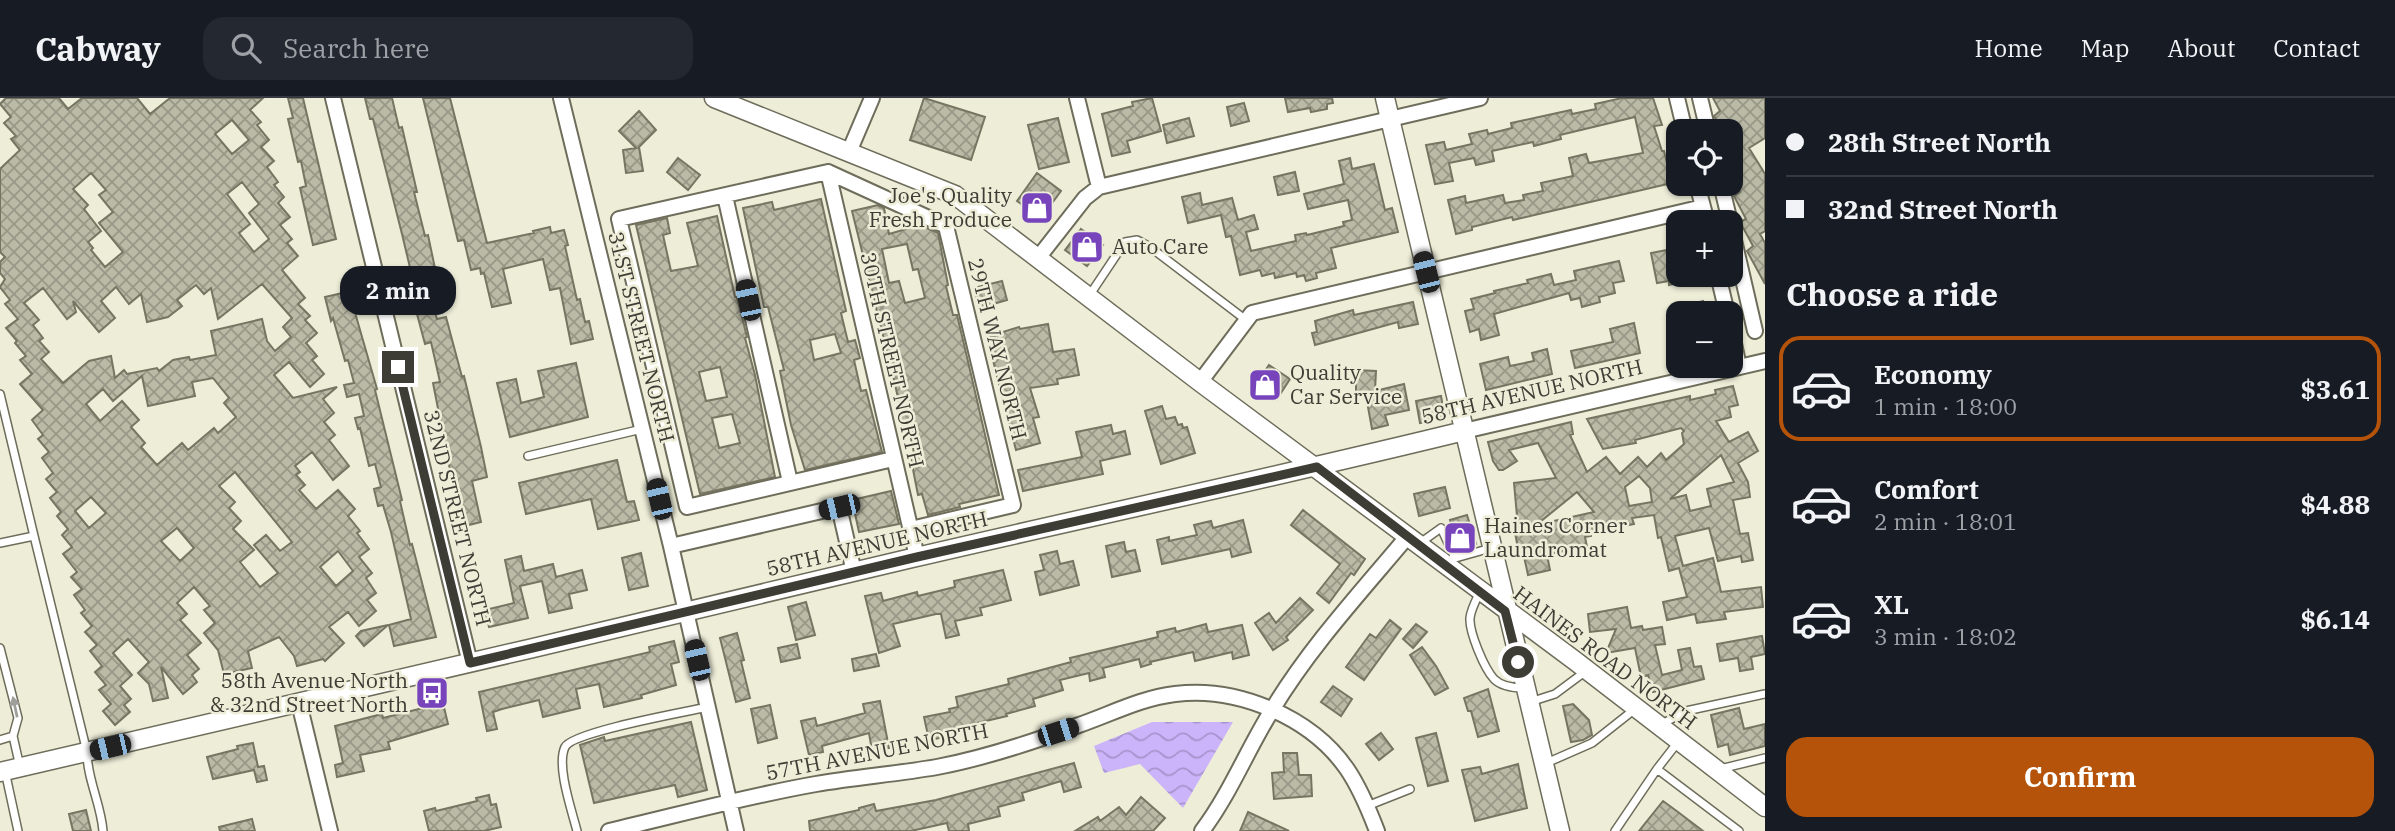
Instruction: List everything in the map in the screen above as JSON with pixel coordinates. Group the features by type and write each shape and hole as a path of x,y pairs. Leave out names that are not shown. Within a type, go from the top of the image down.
{"street":[{"name":"32ND STREET NORTH","path":"333,98 470,663"},
{"name":"31ST STREET NORTH","path":"561,98 671,546 736,831"},
{"name":"HAINES ROAD NORTH","path":"714,98 955,195 1413,541 1449,561 1480,592 1765,807"},
{"path":"849,152 873,98"},
{"path":"1077,98 1099,187"},
{"path":"1385,98 1505,611 1560,831"},
{"path":"1038,258 1084,198 1099,187 1480,98"},
{"path":"1677,98 1682,119"},
{"path":"1700,98 1705,119"},
{"path":"828,172 619,219 687,507 893,459"},
{"name":"30TH STREET NORTH","path":"828,172 917,557"},
{"name":"29TH WAY NORTH","path":"828,172 946,226 1013,505 911,528"},
{"path":"725,196 790,482"},
{"path":"1701,196 1704,210"},
{"path":"1200,382 1252,313 1703,206"},
{"path":"1743,280 1755,331"},
{"name":"58TH AVENUE NORTH","path":"1743,366 1765,361"},
{"name":"58TH AVENUE NORTH","path":"8,770 1692,378"},
{"path":"671,546 839,507 854,572"},
{"path":"1205,829 1271,711 1312,649 1413,541"},
{"name":"57TH AVENUE NORTH","path":"610,831 817,784 938,767 993,753 1080,725 1138,702 1176,694 1209,694 1244,699 1299,724 1328,747 1347,769 1377,831"},
{"path":"299,703 330,831"}],"lane":[{"path":"1088,296 1125,242 1137,240 1247,320"},
{"path":"0,394 87,752 87,764 103,831"},
{"path":"528,456 642,429"},
{"path":"1413,541 1441,528 1449,561 1492,548"},
{"path":"0,544 34,536"},
{"path":"1480,592 1470,614 1470,623 1494,680 1526,695 1544,699 1555,694 1586,670"},
{"path":"0,648 18,718 8,770 18,831"},
{"path":"1658,726 1685,711 1765,694"},
{"path":"577,831 562,768 565,747 571,740 603,730 708,707"},
{"path":"1543,764 1592,743 1635,709"},
{"path":"0,740 13,736"},
{"path":"1615,831 1679,742"},
{"path":"1716,770 1765,758"},
{"path":"1657,769 1739,831"},
{"path":"1367,806 1410,789"}],"water":[{"path":"1152,722 1233,722 1183,808 1140,764 1104,773 1094,746"}],"building":[{"path":"6,98 59,98 68,109 82,98 137,98 150,114 170,98 263,98 250,110 261,122 257,125 269,140 261,147 274,161 267,167 278,182 274,185 284,197 278,203 290,217 280,225 292,239 287,243 298,256 282,270 305,298 298,304 310,316 305,320 317,333 306,343 317,356 312,360 324,374 310,387 289,362 274,375 293,398 337,387 323,399 334,413 324,422 335,435 329,440 349,466 333,480 312,452 295,466 300,472 296,475 305,485 299,490 316,509 338,490 355,509 348,516 369,549 359,557 372,573 366,578 376,593 367,600 376,611 359,626 348,612 329,627 344,643 325,661 323,659 297,666 294,656 279,637 248,651 252,668 224,674 218,650 204,633 215,623 204,610 210,606 194,587 177,603 187,614 180,620 201,643 187,655 199,669 192,675 197,682 183,694 161,667 168,698 153,701 149,684 138,673 149,662 128,639 113,653 132,675 120,686 131,699 124,705 130,712 115,725 103,711 111,704 99,690 106,685 95,672 102,666 90,651 97,645 85,632 92,626 81,613 85,610 74,595 82,589 71,577 77,572 63,554 72,547 62,535 68,529 57,516 61,512 50,498 57,492 46,479 53,473 42,458 49,452 38,439 43,435 32,420 43,410 20,384 32,374 20,360 26,356 6,328 18,319 5,304 10,300 0,287 5,279 0,273 0,262 5,257 0,252 0,169 20,150 11,139 16,136 4,123 11,117 0,104","holes":["232,120 249,140 232,154 215,134","91,173 106,190 99,195 113,212 99,223 123,252 105,267 88,242 101,231 84,209 88,205 73,189","242,182 259,204 249,213 269,239 254,252 239,233 250,224 227,194","262,284 292,318 283,327 291,337 275,351 267,341 262,319 211,331 216,355 173,360 159,371 157,368 127,374 124,370 115,378 111,356 89,361 63,383 41,359 49,352 39,341 43,338 33,325 39,320 24,303 43,288 67,319 76,312 73,301 99,332 115,318 101,301 116,287 129,304 141,294 147,322 168,317 182,306 177,300 196,285 204,294 211,288 218,319","142,376 148,406 195,396 192,382 213,378 229,398 224,403 236,417 218,433 214,428 188,450 182,443 157,465 141,447 145,443 131,427 139,420 122,401 100,421 86,404 103,389 113,401","235,472 292,542 280,551 266,535 254,545 278,573 260,587 240,562 254,550 233,529 241,521 229,508 235,502 219,486","91,497 106,513 89,528 75,511","177,528 194,548 180,561 161,541","338,551 353,571 336,586 320,567"]},
{"path":"288,98 303,98 336,239 313,245 300,188 306,186 288,119 293,118"},
{"path":"365,98 392,98 399,128 402,127 417,192 414,192 425,236 428,235 441,297 431,299 437,319 446,317 462,377 464,376 487,477 472,481 481,522 465,526 456,485 453,485 433,383 440,382 431,342 425,344 402,234 373,119 370,119"},
{"path":"423,98 450,98 487,243 550,227 551,233 564,230 577,300 580,299 585,322 589,321 593,339 571,344 560,288 550,290 543,259 503,269 511,303 492,307 484,273 481,274 480,268 471,270 464,240 458,241"},
{"path":"924,98 985,117 971,160 910,140"},
{"path":"1152,98 1161,131 1127,141 1130,152 1112,156 1102,114 1133,106 1132,102"},
{"path":"1285,98 1332,98 1333,103 1327,104 1327,109 1311,112 1310,108 1288,112"},
{"path":"1622,98 1653,98 1662,125 1654,126 1666,159 1666,184 1513,220 1512,217 1456,234 1448,200 1465,196 1466,203 1503,195 1505,203 1524,200 1523,195 1543,191 1541,183 1573,176 1569,158 1586,154 1589,163 1643,153 1635,117 1560,135 1561,139 1534,146 1533,142 1492,151 1494,161 1476,165 1474,158 1449,163 1453,181 1435,184 1426,145 1444,142 1446,150 1472,144 1469,134 1487,130 1488,134 1512,128 1511,123 1571,110 1572,114 1596,109 1595,104"},
{"path":"1713,98 1765,98 1765,138 1749,148 1765,174 1765,231 1760,234 1765,243 1765,284 1747,251 1753,246 1743,228 1743,220 1746,219 1743,210 1734,196 1743,196 1743,119 1716,119 1714,116 1720,111"},
{"path":"1244,103 1249,121 1231,126 1227,107"},
{"path":"639,111 656,130 639,147 643,171 626,173 623,150 636,148 619,131"},
{"path":"1058,118 1069,162 1039,169 1028,125"},
{"path":"1189,118 1194,136 1167,143 1163,125"},
{"path":"678,158 700,175 688,190 667,172"},
{"path":"1350,158 1352,169 1374,164 1385,210 1392,208 1398,232 1331,248 1336,268 1316,273 1317,278 1306,281 1304,275 1297,277 1296,273 1275,278 1274,273 1262,276 1260,270 1240,275 1231,236 1226,237 1221,215 1188,223 1182,197 1200,193 1202,205 1232,198 1238,220 1254,215 1258,229 1246,232 1251,251 1296,241 1295,235 1307,235 1344,226 1343,222 1352,220 1348,200 1308,209 1304,194 1344,184 1339,161"},
{"path":"1295,172 1299,191 1278,195 1274,177"},
{"path":"1037,173 1061,191 1041,218 1017,201"},
{"path":"821,199 846,311 841,313 848,342 855,340 860,358 854,360 861,391 866,390 882,452 805,470 791,425 780,371 784,370 768,307 764,307 743,208 772,202 774,210","holes":["835,334 841,353 814,360 810,340"]},
{"path":"878,205 884,208 889,234 920,225 938,233 948,285 946,286 953,315 957,315 999,495 959,504 960,507 928,515 922,494 918,495 910,454 914,453 908,424 902,426 899,415 902,415 852,211","holes":["907,244 913,270 918,269 925,298 905,303 899,281 889,283 882,249"]},
{"path":"717,216 747,337 745,338 775,477 700,494 636,225 667,218 670,233 663,235 671,271 698,266 687,223","holes":["720,367 727,397 706,401 699,372","732,414 740,443 719,448 712,418"]},
{"path":"1081,229 1103,245 1087,266 1065,250"},
{"path":"1666,250 1666,282 1657,283 1651,253"},
{"path":"1619,261 1624,281 1613,283 1615,293 1599,297 1600,302 1582,307 1580,298 1571,300 1569,293 1494,314 1499,335 1481,340 1479,329 1470,332 1465,311 1474,309 1471,299 1551,274 1554,285 1576,280 1574,271"},
{"path":"1002,281 1007,300 979,308 974,288"},
{"path":"351,291 377,389 375,390 402,500 400,501 410,545 412,544 436,637 394,646 389,625 411,619 391,532 383,505 378,506 374,489 381,487 375,464 369,466 355,418 364,416 359,394 347,397 344,385 354,383 325,297"},
{"path":"1413,302 1418,324 1399,328 1398,322 1315,345 1312,333 1317,332 1315,321 1353,310 1354,315"},
{"path":"1634,323 1640,353 1575,368 1571,351 1613,342 1610,329"},
{"path":"1048,324 1053,352 1074,349 1079,375 1057,379 1058,384 1030,388 1039,417 1033,418 1040,443 1016,450 987,337 1019,327"},
{"path":"1547,349 1552,374 1486,390 1480,364 1508,357 1510,366 1534,361 1532,353"},
{"path":"576,363 588,417 510,437 497,383 516,379 521,403 544,397 538,371"},
{"path":"1269,365 1290,379 1277,399 1256,384"},
{"path":"1356,370 1376,371 1375,391 1404,384 1409,410 1385,415 1388,425 1372,429 1366,396 1356,396"},
{"path":"1733,386 1738,405 1729,407 1731,417 1716,421 1729,442 1748,432 1758,451 1738,463 1748,482 1750,497 1733,500 1740,534 1748,533 1753,560 1742,562 1741,556 1718,561 1709,528 1675,536 1683,566 1713,558 1721,592 1761,587 1763,607 1724,612 1726,619 1697,623 1695,614 1667,620 1663,602 1687,597 1679,568 1669,571 1654,515 1632,518 1634,524 1591,533 1591,536 1585,537 1588,552 1573,555 1572,549 1547,555 1550,570 1528,575 1522,547 1518,548 1514,528 1518,527 1514,483 1556,478 1538,443 1509,450 1517,461 1499,470 1493,461 1488,442 1571,422 1573,434 1570,435 1587,472 1606,457 1620,474 1638,457 1647,467 1661,453 1666,460 1684,444 1684,431 1681,428 1635,440 1636,443 1603,449 1587,419 1690,396 1690,400 1716,394 1715,390","holes":["1721,455 1734,482 1707,489 1711,506 1690,511 1686,495 1670,499","1639,476 1650,488 1652,502 1629,506 1625,487","1577,492 1594,512 1536,525"]},
{"path":"1441,396 1445,418 1420,423 1416,401"},
{"path":"1162,406 1166,419 1175,417 1178,425 1187,427 1195,453 1161,464 1145,411"},
{"path":"1111,425 1113,434 1125,431 1130,454 1100,461 1103,474 1023,491 1018,470 1082,457 1076,432"},
{"path":"617,460 627,502 634,501 639,520 598,529 591,499 526,514 519,483"},
{"path":"1445,487 1450,508 1419,516 1414,494"},
{"path":"891,491 899,524 859,532 852,500"},
{"path":"1303,510 1365,559 1329,603 1317,593 1340,564 1291,525"},
{"path":"1467,515 1476,544 1459,550 1450,520"},
{"path":"1243,520 1251,552 1232,557 1230,549 1162,564 1157,540 1169,537 1169,541 1197,535 1194,525 1211,521 1213,528"},
{"path":"1124,542 1126,552 1135,550 1140,571 1112,577 1106,546"},
{"path":"1057,551 1060,564 1073,561 1079,585 1040,595 1035,572 1044,570 1040,555"},
{"path":"641,553 648,586 629,590 622,558"},
{"path":"521,556 524,571 553,564 556,577 582,570 587,590 569,594 572,608 549,613 542,581 520,586 528,618 489,627 485,610 514,603 505,560"},
{"path":"1003,570 1011,600 980,608 982,615 955,621 959,635 946,638 941,614 936,614 893,624 900,646 879,653 865,596 881,593 883,601 917,592 918,596 955,587 954,581"},
{"path":"1300,598 1313,610 1286,637 1288,640 1273,650 1255,623 1269,613 1276,623"},
{"path":"806,602 815,635 796,640 788,607"},
{"path":"1627,607 1631,628 1642,626 1643,630 1662,627 1665,644 1655,645 1662,675 1682,670 1678,650 1690,648 1694,667 1701,666 1704,679 1653,692 1648,675 1641,677 1635,648 1606,653 1616,629 1590,632 1588,614"},
{"path":"1390,620 1401,629 1364,680 1346,667 1370,634 1376,638"},
{"path":"1206,624 1208,632 1242,625 1249,655 1233,659 1232,652 1195,661 1193,652 1150,662 1151,664 1141,667 1139,659 1103,668 1105,677 1090,681 1089,673 1060,680 1063,690 1033,699 1035,706 1006,714 1007,716 939,732 940,738 929,740 924,717 950,712 949,709 958,707 956,697 1009,684 1008,679 1071,662 1070,658 1158,637 1157,632 1175,628 1176,632"},
{"path":"1416,624 1427,632 1413,648 1403,639"},
{"path":"388,625 364,646 356,636 361,631"},
{"path":"737,633 750,698 736,702 720,638"},
{"path":"1762,636 1765,654 1751,657 1753,669 1740,671 1738,658 1720,661 1717,644"},
{"path":"674,641 679,662 671,664 676,685 641,695 642,698 604,707 599,684 576,689 580,708 543,717 539,700 502,709 493,712 497,729 487,731 479,692 650,652 649,647"},
{"path":"797,644 800,658 781,662 778,648"},
{"path":"1422,647 1448,688 1435,695 1410,655"},
{"path":"876,654 879,666 854,671 852,659"},
{"path":"1333,686 1352,699 1341,716 1321,702"},
{"path":"1488,689 1499,731 1478,737 1471,711 1468,711 1464,698"},
{"path":"880,701 889,748 872,751 869,733 822,746 823,752 809,755 801,721 815,718 817,726 865,713 863,704"},
{"path":"443,703 448,724 388,742 390,749 360,755 364,771 337,777 335,765 343,763 335,726 382,714 383,718"},
{"path":"1573,704 1589,720 1592,735 1571,742 1563,706"},
{"path":"770,705 777,738 758,743 751,709"},
{"path":"1739,708 1744,729 1765,724 1765,746 1730,755 1728,744 1718,747 1711,715"},
{"path":"691,722 707,790 678,797 675,785 594,803 580,745 604,737 605,741"},
{"path":"1381,733 1393,749 1379,760 1366,744"},
{"path":"1436,733 1448,781 1428,786 1416,738"},
{"path":"253,743 258,767 264,766 267,780 257,782 254,770 213,779 207,757"},
{"path":"1283,753 1297,753 1299,775 1311,775 1312,796 1274,799 1272,773 1284,772"},
{"path":"1074,763 1081,787 1064,792 1061,781 1022,793 1024,800 998,807 1000,816 968,824 969,831 949,831 947,823 911,831 810,831 809,821 874,804 876,811 936,800"},
{"path":"1518,764 1527,808 1475,821 1462,770 1480,767 1482,774"},
{"path":"489,795 491,805 496,804 501,827 484,831 429,831 424,811 435,808 436,811 477,801 476,798"},
{"path":"1141,797 1165,818 1153,831 1075,831 1098,817 1100,821 1119,807 1126,815"},
{"path":"1663,801 1678,812 1703,831 1639,831"},
{"path":"86,810 91,831 73,831 69,814"},
{"path":"1248,812 1289,831 1240,831"},
{"path":"252,819 255,831 220,831 219,827"}],"place":[{"name":"Joe's Quality Fresh Produce","path":"1037,208"},
{"name":"Auto Care","path":"1087,247"},
{"name":"Quality Car Service","path":"1265,385"},
{"name":"Haines Corner Laundromat","path":"1460,538"},
{"name":"58th Avenue North & 32nd Street North","path":"432,693"}],"route":[{"path":"398,367 470,663 917,557 1317,467 1505,611 1518,662"}]}
